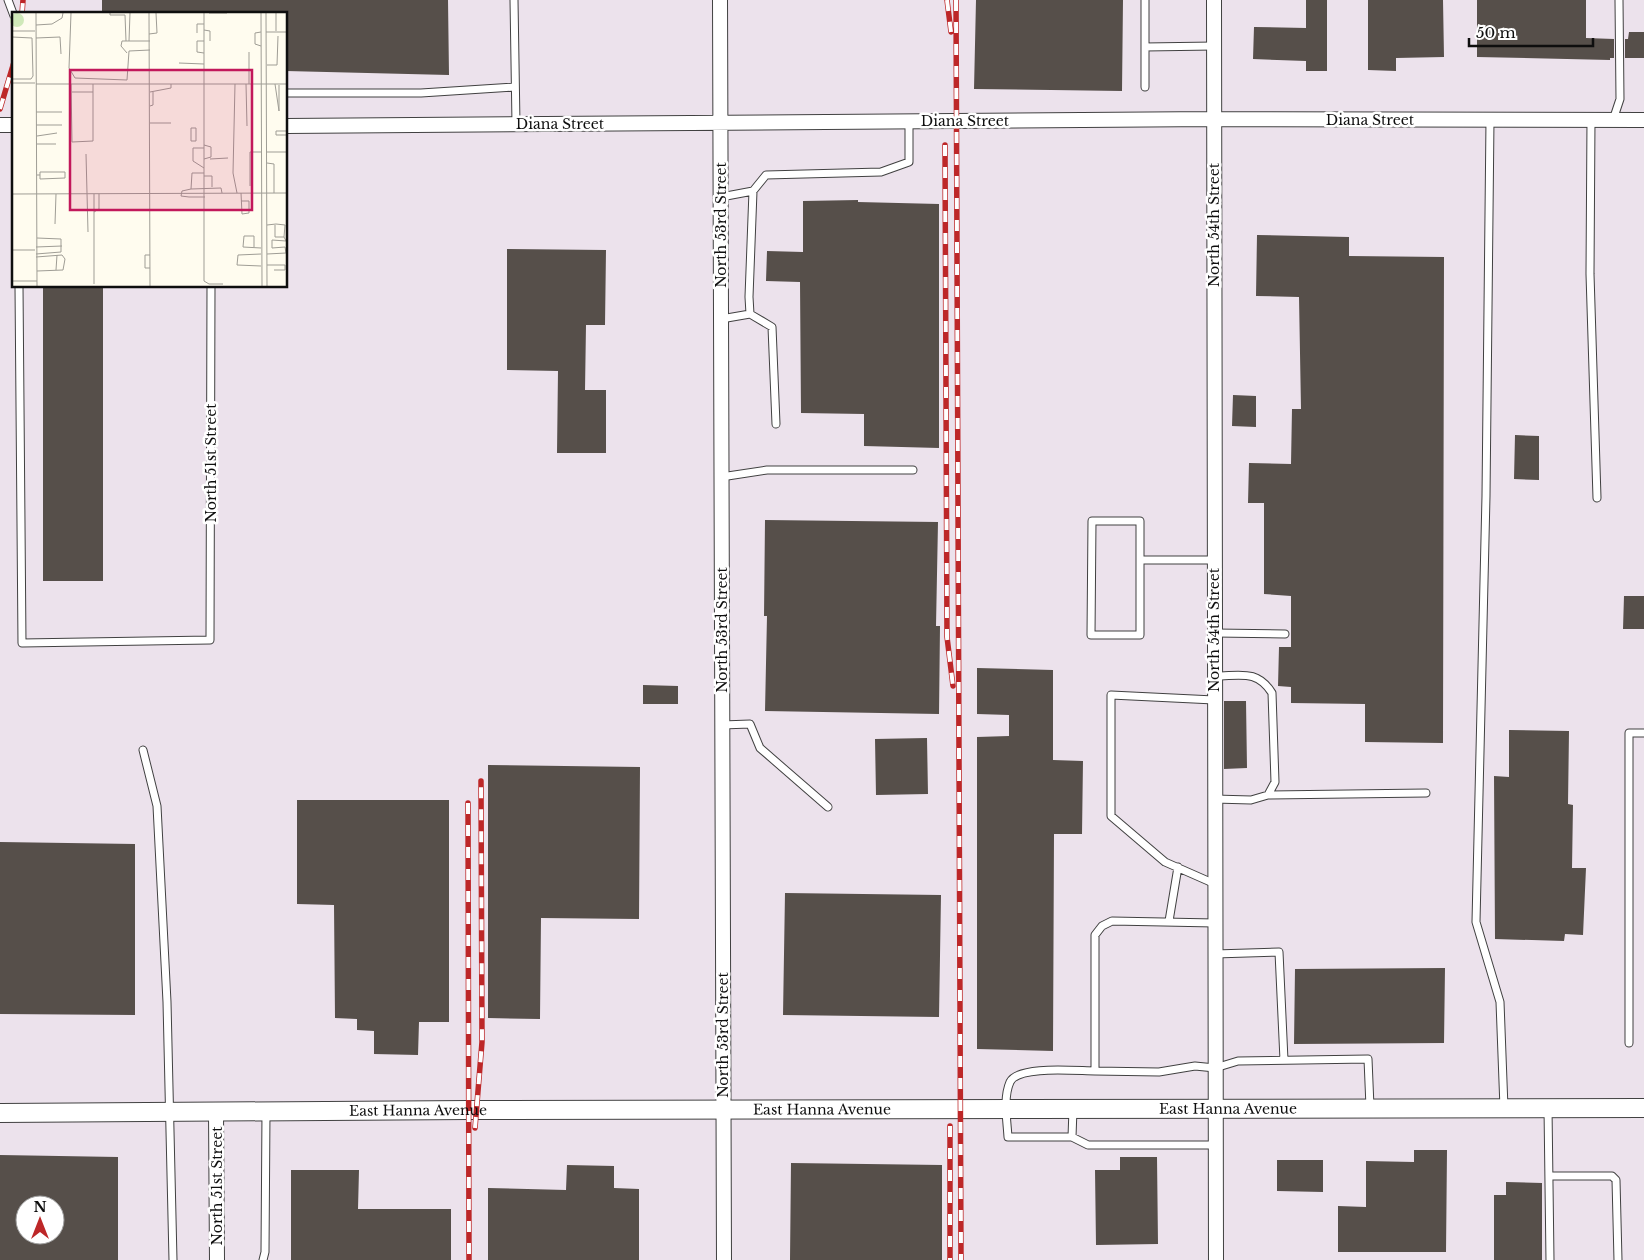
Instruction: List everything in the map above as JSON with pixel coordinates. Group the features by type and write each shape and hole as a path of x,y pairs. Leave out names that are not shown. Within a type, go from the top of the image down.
{"street":[{"name":"North 53rd Street","path":"720,0 724,1260"},
{"name":"North 54th Street","path":"1214,0 1216,1260"},
{"name":"Diana Street","path":"288,126 1214,119 1644,120"},
{"name":"East Hanna Avenue","path":"0,1113 1644,1108"},
{"name":"North 51st Street","path":"216,1112 217,1260"}],"lane":[{"path":"8,0 12,12"},
{"path":"514,0 516,124"},
{"path":"1146,0 1146,87"},
{"path":"1613,120 1620,99 1619,0"},
{"path":"1146,47 1214,46"},
{"path":"288,93 421,93 515,87"},
{"path":"1490,120 1486,496 1476,922 1500,1002 1504,1108"},
{"path":"1591,120 1590,274 1597,498"},
{"path":"750,314 753,191 766,175 881,172 909,162 908,122"},
{"path":"721,198 753,191"},
{"name":"North 51st Street","path":"19,288 22,643 210,640 211,288"},
{"path":"721,319 750,314 772,327 776,424"},
{"path":"721,477 768,470 913,470"},
{"path":"1092,521 1140,521 1140,560 1140,635 1091,635 1092,521"},
{"path":"1140,560 1214,560"},
{"path":"1214,633 1284,634"},
{"path":"1214,676 1256,676 1264,681 1272,693 1274,782 1268,795"},
{"path":"1214,700 1111,695 1111,816 1165,862 1215,884"},
{"path":"722,725 750,724 760,748 828,807"},
{"path":"1629,1043 1629,733 1644,733"},
{"path":"142,750 157,806 166,974 174,1260"},
{"path":"1214,799 1251,800 1268,795 1426,793"},
{"path":"1169,920 1178,868"},
{"path":"1096,1072 1095,935 1102,926 1112,921 1169,920 1215,923"},
{"path":"1215,954 1279,952 1284,1060"},
{"path":"1216,1145 1088,1146 1072,1138 1008,1137 1006,1109 1010,1083 1015,1075 1026,1071 1159,1072 1196,1066 1216,1068 1238,1061 1368,1059 1370,1108"},
{"path":"1548,1108 1550,1260"},
{"path":"1072,1109 1072,1138"},
{"path":"263,1260 265,1252 266,1111"},
{"path":"1549,1176 1612,1176 1616,1180 1618,1260"}],"shaded area":[{"path":"0,0 1644,0 1644,1260 0,1260"}],"building":[{"path":"102,0 448,0 449,75 288,71 288,12 102,12"},
{"path":"976,0 1123,0 1122,91 974,89"},
{"path":"1306,0 1327,0 1327,71 1306,71 1306,61 1253,59 1254,27 1306,28"},
{"path":"1368,0 1443,0 1444,57 1396,58 1396,71 1368,70"},
{"path":"1477,0 1586,0 1586,38 1614,39 1614,58 1610,58 1610,60 1477,57"},
{"path":"1629,32 1644,32 1644,58 1625,58 1625,39 1628,39"},
{"path":"858,200 858,202 939,204 939,448 864,446 864,414 801,413 800,282 766,281 767,251 803,252 803,201"},
{"path":"1257,235 1349,237 1349,256 1444,257 1443,743 1365,742 1365,704 1291,703 1291,687 1278,686 1279,647 1291,647 1291,596 1264,594 1264,503 1248,503 1249,463 1291,464 1292,409 1301,409 1299,297 1256,296"},
{"path":"507,249 606,250 605,325 586,325 585,390 606,390 606,453 557,453 558,371 507,370"},
{"path":"43,288 103,288 103,581 43,581"},
{"path":"1233,395 1256,396 1256,427 1232,426"},
{"path":"1515,435 1539,436 1539,480 1514,479"},
{"path":"765,520 938,522 936,626 940,626 939,714 765,711 767,616 764,616"},
{"path":"1624,596 1644,596 1644,629 1623,629"},
{"path":"977,668 1053,670 1053,760 1083,761 1082,834 1054,834 1053,1051 977,1049 977,737 1009,736 1009,715 977,714"},
{"path":"643,685 678,686 678,704 643,704"},
{"path":"1224,701 1246,701 1247,768 1224,769"},
{"path":"1509,730 1569,731 1568,804 1573,805 1572,868 1586,868 1583,935 1565,934 1564,941 1495,939 1494,776 1509,777"},
{"path":"927,738 928,794 876,795 875,739"},
{"path":"488,765 640,767 639,919 541,918 540,1019 488,1018"},
{"path":"297,800 449,800 449,1022 419,1022 418,1055 374,1054 374,1031 357,1030 357,1019 335,1018 334,905 297,904"},
{"path":"0,842 135,844 135,1015 0,1014"},
{"path":"785,893 941,895 939,1017 783,1015"},
{"path":"1445,968 1444,1043 1294,1044 1295,969"},
{"path":"1414,1150 1447,1150 1446,1252 1338,1252 1338,1206 1366,1207 1366,1161 1414,1162"},
{"path":"0,1155 118,1157 118,1260 0,1260"},
{"path":"1120,1157 1157,1157 1158,1244 1096,1245 1095,1170 1120,1170"},
{"path":"1277,1160 1323,1160 1323,1192 1277,1191"},
{"path":"791,1163 942,1165 942,1260 790,1260"},
{"path":"567,1165 614,1166 614,1188 639,1189 639,1260 488,1260 488,1188 566,1190"},
{"path":"291,1170 359,1170 358,1209 451,1209 451,1260 291,1260"},
{"path":"1506,1182 1542,1183 1542,1260 1494,1260 1494,1195 1506,1195"}],"railway":[{"path":"22,12 23,0"},
{"path":"947,0 951,32"},
{"path":"956,0 961,1260"},
{"path":"0,109 12,69"},
{"path":"945,145 947,637 953,686"},
{"path":"475,1128 482,1042 481,781"},
{"path":"468,803 469,1260"},
{"path":"950,1126 950,1260"}]}
